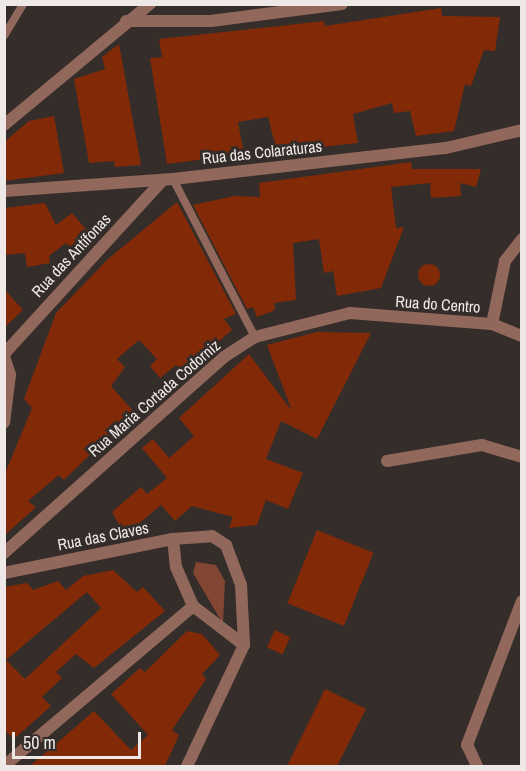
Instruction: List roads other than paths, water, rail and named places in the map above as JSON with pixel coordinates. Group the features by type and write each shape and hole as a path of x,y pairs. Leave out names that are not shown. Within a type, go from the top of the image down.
{"street":[{"path":"4,124 126,21 150,4"},
{"path":"126,21 211,21 342,4"},
{"name":"Rua das Colaraturas","path":"4,191 168,179 446,148 522,130"},
{"name":"Rua das Antífonas","path":"4,355 168,179"},
{"path":"492,324 506,261 522,239"},
{"name":"Rua Maria Cortada Codorniz","path":"4,553 224,357 255,337 350,313"},
{"name":"Rua do Centro","path":"350,313 492,324 522,336"},
{"path":"4,355 10,375 4,423"},
{"path":"387,461 482,445 522,458"},
{"path":"173,539 212,536 226,544 242,585 244,645 187,766"},
{"name":"Rua das Claves","path":"4,573 173,539 176,567 193,606"},
{"path":"477,766 467,745 522,601"},
{"path":"4,766 193,606 244,645"}],"lane":[{"path":"4,36 23,4"},
{"path":"168,179 255,337"}]}
